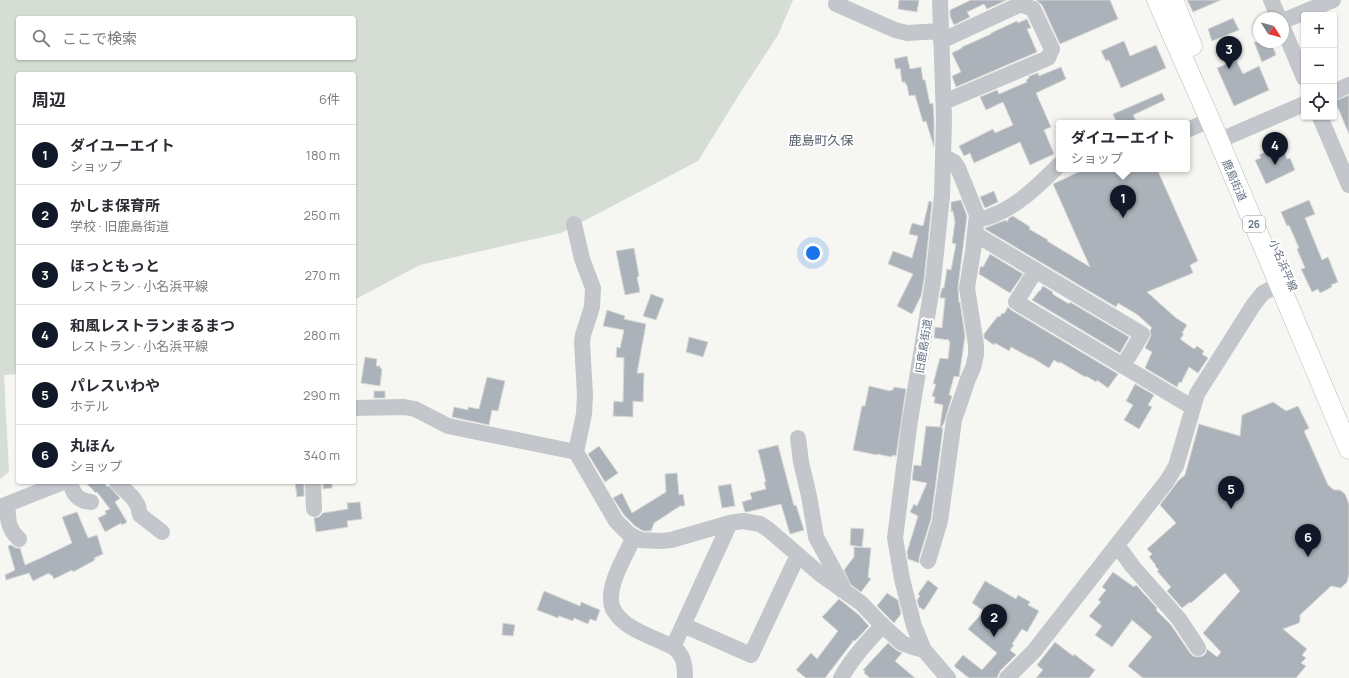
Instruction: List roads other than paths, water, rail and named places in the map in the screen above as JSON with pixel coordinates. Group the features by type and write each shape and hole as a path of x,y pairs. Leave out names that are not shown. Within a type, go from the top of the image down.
{"main road":[{"name":"鹿島街道","path":"1157,0 1210,120 1223,138 1280,284 1349,449"},
{"name":"小名浜平線","path":"1173,0 1223,138 1349,418"}],"street":[{"name":"旧鹿島街道","path":"940,0 944,102 942,196 933,281 910,426 895,538 902,579 912,619 924,650 948,678"},
{"path":"1271,0 1276,12"},
{"path":"1289,18 1333,0"},
{"path":"836,4 895,30 907,33 941,36 1021,4 1033,9 1052,50 1048,58 944,102"},
{"path":"1289,42 1301,71"},
{"path":"1337,91 1349,85"},
{"path":"1223,138 1301,105"},
{"path":"1190,129 1210,120"},
{"path":"1321,120 1348,178"},
{"path":"928,561 940,521 954,420 973,368 976,355 976,345 967,288 974,251 976,211 958,168 954,162 943,156"},
{"path":"976,227 1021,200 1056,168"},
{"path":"574,224 582,259 593,288 592,307 582,342 586,395 584,414 576,452 616,521 629,534 640,540 661,541 671,540 730,523 743,521 760,524 770,530 820,574 861,603 902,643 924,650"},
{"path":"976,227 1036,270 1142,334 1123,366"},
{"path":"1036,270 1016,302 1192,407"},
{"path":"1007,678 1034,651 1167,481 1176,466 1197,394 1254,304 1263,293 1280,284"},
{"path":"356,408 404,407 415,409 448,426 576,452"},
{"path":"798,438 801,462 816,537 842,585 842,590"},
{"path":"19,539 13,533 8,522 4,505 58,484"},
{"path":"71,484 74,494 91,502"},
{"path":"119,484 133,498 138,506 140,515 162,532"},
{"path":"313,484 314,509"},
{"path":"673,647 730,523"},
{"path":"634,537 612,587 611,596 613,609 622,620 631,627 673,647 678,651 685,665 685,678"},
{"path":"1117,545 1133,567 1179,619 1198,648"},
{"path":"683,625 751,655 798,555"},
{"path":"841,678 848,665 859,651 883,625"}],"place":[{"name":"ほっともっと","path":"1229,69"},
{"name":"和風レストランまるまつ","path":"1275,165"},
{"name":"ダイユーエイト","path":"1123,218"},
{"name":"パレスいわや","path":"1231,509"},
{"name":"丸ほん","path":"1308,557"},
{"name":"かしま保育所","path":"994,637"}],"district":[{"name":"鹿島町久保","path":"821,140"}]}
